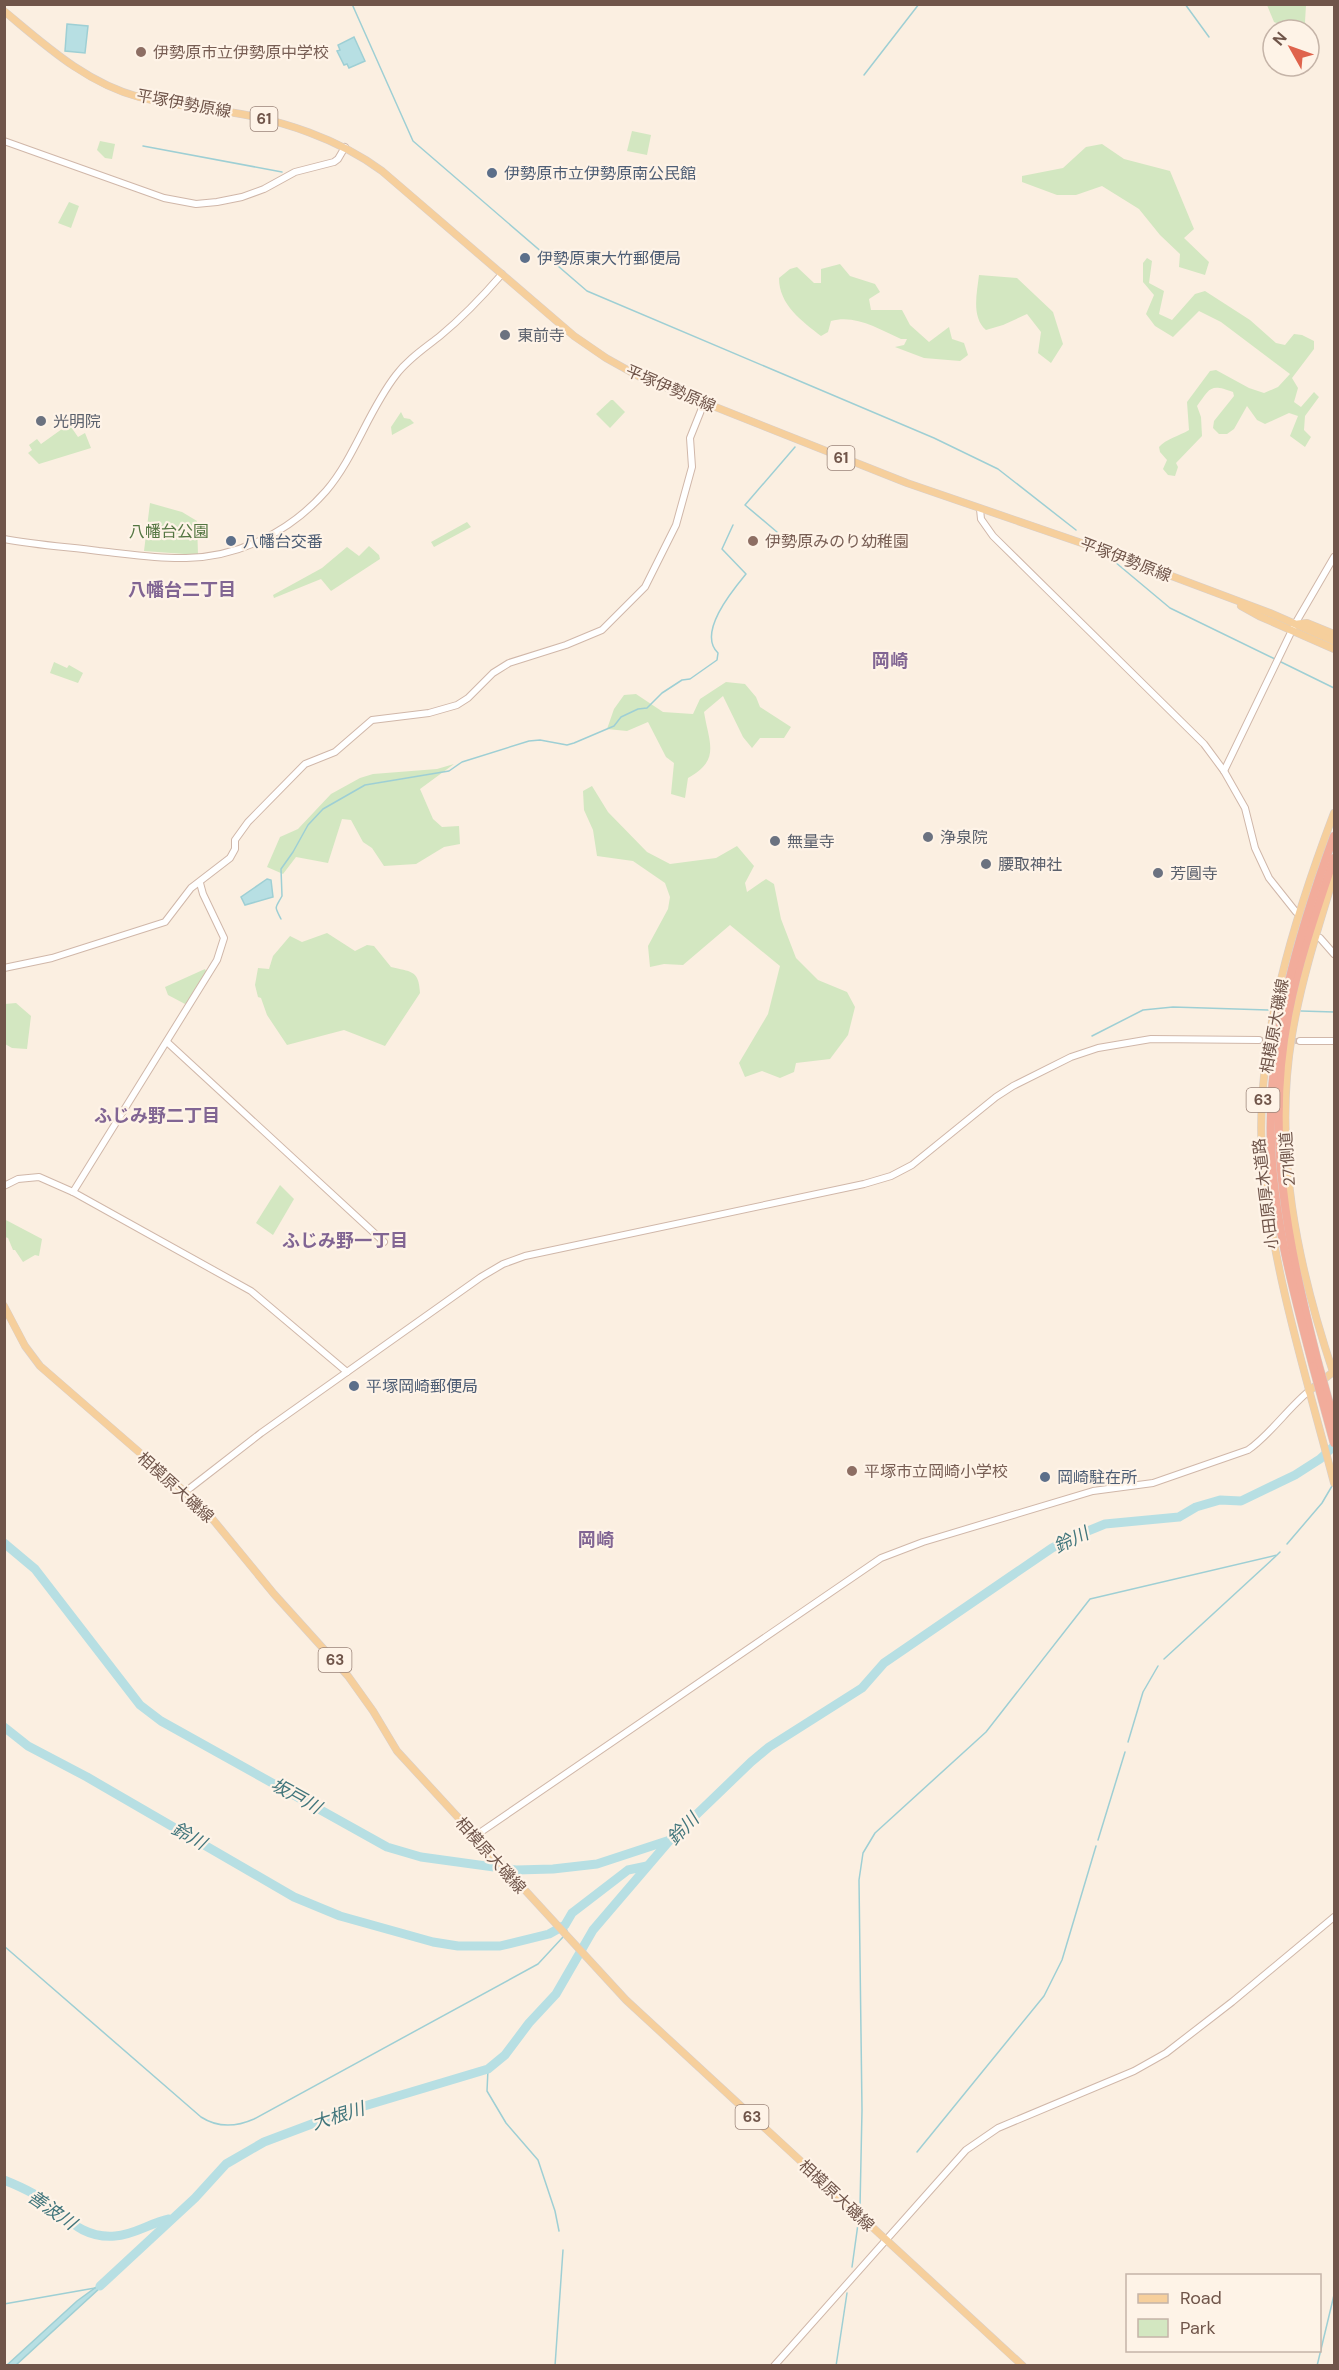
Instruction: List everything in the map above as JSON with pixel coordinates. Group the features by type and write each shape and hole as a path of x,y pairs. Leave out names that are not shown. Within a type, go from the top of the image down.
{"highway":[{"name":"小田原厚木道路","path":"1335,836 1302,931 1289,978 1275,1050 1271,1102 1271,1143 1285,1252 1335,1443"},
{"name":"小田原厚木道路","path":"1335,858 1309,932 1296,978 1282,1051 1278,1101 1278,1141 1284,1209 1291,1250 1315,1364 1335,1420"}],"main road":[{"name":"平塚伊勢原線","path":"4,11 62,60 109,86 138,97 260,118 345,147 382,171 574,336 606,358 640,377 868,468 980,509 1106,550 1226,597 1259,616 1293,627"},
{"path":"1293,627 1307,623 1335,634"},
{"path":"1293,627 1335,641"},
{"path":"1293,627 1335,649"},
{"name":"相模原大磯線","path":"1310,1391 1276,1252 1263,1155 1262,1110 1269,1040 1281,980 1321,849 1335,813"},
{"name":"271側道","path":"1334,1371 1311,1302 1301,1254 1290,1196 1285,1125 1289,1050 1297,1005 1335,876"},
{"name":"相模原大磯線","path":"4,1306 25,1346 40,1366 186,1492 224,1531 274,1594 348,1676 374,1711 397,1751 626,2000 1023,2366"},
{"name":"63","path":"1334,1371 1310,1391 1335,1482"}],"street":[{"path":"4,141 164,198 196,204 242,197 264,189 295,172 334,162 339,159 345,147"},
{"path":"4,539 140,556 185,558 227,553 280,531 306,511 342,470 396,374 471,308 502,274"},
{"path":"4,968 52,958 165,922 191,888 230,858 235,849 235,840 248,822 305,764 335,752 372,720 429,713 457,705 493,673 509,663 602,630 645,586 676,525 692,467 690,438 704,403"},
{"path":"980,509 981,519 993,536 1192,731 1224,771 1245,808 1255,848 1269,878 1296,912"},
{"path":"1224,771 1293,627 1335,557"},
{"path":"73,1192 210,974 224,942 200,883"},
{"path":"1320,938 1335,954"},
{"path":"186,1492 321,1390 481,1277 503,1264 525,1256 864,1184 891,1176 930,1153 996,1097 1013,1086 1071,1057 1098,1048 1152,1039 1259,1040"},
{"path":"1300,1041 1335,1041"},
{"path":"167,1042 384,1242"},
{"path":"4,1186 18,1179 39,1177 73,1192 251,1291 347,1372"},
{"path":"474,1836 881,1558 923,1542 1093,1491 1153,1483 1248,1450 1310,1391"},
{"path":"774,2366 950,2166 977,2141 998,2128 1134,2071 1166,2053 1335,1917"}],"green space":[{"path":"1267,5 1306,5 1305,18 1272,18"},
{"path":"632,131 651,135 647,155 627,151"},
{"path":"100,141 115,144 112,159 105,158 97,150"},
{"path":"1102,144 1124,159 1170,171 1194,229 1184,238 1209,262 1205,275 1179,267 1180,254 1160,235 1139,209 1102,186 1076,195 1057,195 1022,182 1022,176 1063,168 1086,147"},
{"path":"69,202 79,206 71,228 58,223"},
{"path":"1147,258 1152,261 1149,283 1164,291 1159,314 1172,320 1195,294 1205,291 1250,320 1276,343 1285,345 1294,334 1314,341 1314,349 1292,378 1298,388 1294,402 1301,407 1314,392 1319,397 1305,416 1304,430 1311,437 1305,447 1290,436 1298,416 1289,413 1265,424 1257,420 1247,406 1234,429 1227,434 1219,434 1213,428 1214,421 1234,396 1233,392 1215,388 1208,391 1197,406 1201,417 1202,436 1176,463 1178,467 1175,476 1168,475 1163,469 1167,460 1159,447 1189,430 1187,402 1210,371 1216,370 1249,388 1264,393 1278,387 1290,374 1221,322 1199,311 1173,337 1155,326 1146,314 1154,295 1143,282 1143,263"},
{"path":"840,264 850,276 875,284 880,292 869,299 871,310 902,310 910,325 929,342 949,327 952,339 964,343 968,355 960,361 924,358 895,347 904,345 907,339 901,339 876,327 849,319 831,321 828,332 821,336 799,318 787,304 780,288 779,278 790,269 797,267 814,283 821,283 821,269"},
{"path":"979,275 1017,278 1053,312 1063,344 1051,363 1038,353 1041,332 1027,314 986,330 981,325 976,304"},
{"path":"611,400 625,412 610,428 596,414"},
{"path":"401,412 404,418 414,423 392,435 391,427"},
{"path":"69,424 78,437 85,433 91,448 39,464 28,453 32,450 29,445 37,439 41,444"},
{"name":"八幡台公園","path":"150,503 182,512 197,521 198,555 144,551"},
{"path":"467,522 471,527 434,547 431,542"},
{"path":"369,546 379,555 380,559 331,591 321,579 274,598 273,595 322,568 347,547 359,556"},
{"path":"54,662 67,668 69,665 83,673 78,683 50,673"},
{"path":"726,682 745,684 756,697 760,707 791,727 784,738 760,738 752,748 743,737 723,696 704,712 710,742 709,757 698,771 688,778 685,798 671,794 674,763 666,757 648,722 627,731 607,729 614,709 624,695 636,694 663,712 693,714 700,699"},
{"path":"454,764 420,789 433,819 442,827 459,826 460,844 444,847 416,864 384,866 372,848 363,842 351,820 342,819 328,863 296,857 283,874 267,867 280,837 298,829 331,794 360,778 373,774 437,769"},
{"path":"592,786 608,812 647,852 670,864 716,858 737,846 754,866 745,883 747,892 766,879 774,884 781,919 796,958 818,980 847,992 855,1007 848,1035 830,1059 796,1063 794,1072 780,1078 762,1071 745,1077 739,1063 768,1014 780,966 730,925 683,965 664,964 650,967 648,946 668,909 670,897 665,883 633,861 597,856 593,830 584,810 583,791"},
{"path":"327,933 355,951 367,945 374,946 391,967 408,971 418,980 420,993 385,1046 344,1030 287,1045 267,1015 255,985 258,968 269,969 273,956 290,936 302,942"},
{"path":"205,969 207,973 188,1002 185,1004 168,995 165,987"},
{"path":"16,1003 31,1016 27,1049 12,1048 5,1044 5,1004"},
{"path":"280,1185 294,1199 273,1235 256,1223"},
{"path":"4,1219 42,1239 39,1256 35,1255 23,1262 13,1250 8,1238 5,1237"}],"water":[{"path":"67,24 88,26 85,53 65,51"},
{"path":"354,37 365,61 349,68 347,64 344,65 337,51 340,50 338,45"},
{"path":"267,879 271,880 273,897 245,905 241,897"},
{"path":"122,2263 125,2265 16,2365 7,2365 77,2301 110,2277"}],"waterway":[{"path":"352,4 413,141 587,291 934,438 998,469 1076,530"},
{"path":"864,75 919,4"},
{"path":"1185,4 1209,37"},
{"path":"143,146 282,172"},
{"path":"777,532 745,505 795,447"},
{"path":"281,919 276,907 282,896 281,869 308,825 323,809 365,785 449,771 462,762 529,741 540,740 567,745 574,743 614,726 621,717 638,709 647,708 662,693 682,680 690,679 717,660 718,653 713,645 712,635 714,624 725,601 746,574 722,549 733,525"},
{"path":"1115,562 1170,608 1275,659"},
{"path":"1279,661 1334,688"},
{"path":"1092,1036 1143,1010 1173,1007 1268,1010"},
{"path":"1301,1011 1334,1012"},
{"name":"鈴川","path":"100,2286 195,2198 226,2164 264,2142 341,2113 488,2069 505,2055 529,2023 556,1994 593,1930 670,1840 751,1762 769,1747 862,1688 884,1663 1052,1548 1105,1524 1179,1517 1196,1507 1220,1500 1241,1501 1295,1475 1320,1459 1334,1446"},
{"path":"1287,1544 1322,1503 1332,1486"},
{"name":"坂戸川","path":"4,1543 35,1569 140,1705 161,1721 387,1847 421,1857 516,1870 597,1864 670,1840"},
{"path":"860,2207 862,2110 859,1880 863,1853 875,1833 986,1732 1090,1599 1277,1555 1280,1552"},
{"path":"1164,1659 1276,1556"},
{"path":"1128,1742 1143,1692 1158,1666"},
{"name":"鈴川","path":"4,1727 28,1746 87,1777 294,1897 340,1916 433,1942 458,1946 500,1946 549,1934 565,1925 572,1913 628,1870 647,1866"},
{"path":"1098,1840 1125,1752"},
{"path":"917,2152 1044,1996 1062,1960 1096,1846"},
{"name":"鈴川","path":"565,1925 567,1931"},
{"path":"4,1946 201,2117 207,2121 227,2125 241,2124 254,2119 538,1964 563,1937"},
{"path":"488,2069 487,2091 506,2123 538,2160 555,2211 559,2231"},
{"name":"善波川","path":"4,2180 34,2194 80,2229 102,2236 122,2235 169,2219"},
{"path":"852,2267 858,2224"},
{"path":"555,2366 563,2250"},
{"path":"4,2304 95,2288"},
{"path":"836,2366 847,2293"},
{"path":"1321,2349 1334,2295"},
{"path":"1317,2366 1320,2352"}],"tunnel":[{"path":"1259,1040 1300,1041"}],"place":[{"name":"伊勢原市立伊勢原中学校","path":"141,52"},
{"name":"伊勢原市立伊勢原南公民館","path":"492,173"},
{"name":"伊勢原東大竹郵便局","path":"525,258"},
{"name":"東前寺","path":"505,335"},
{"name":"光明院","path":"41,421"},
{"name":"八幡台交番","path":"231,541"},
{"name":"伊勢原みのり幼稚園","path":"753,541"},
{"name":"浄泉院","path":"928,837"},
{"name":"無量寺","path":"775,841"},
{"name":"腰取神社","path":"986,864"},
{"name":"芳圓寺","path":"1158,873"},
{"name":"平塚岡崎郵便局","path":"354,1386"},
{"name":"平塚市立岡崎小学校","path":"852,1471"},
{"name":"岡崎駐在所","path":"1045,1477"}],"district":[{"name":"八幡台二丁目","path":"182,590"},
{"name":"岡崎","path":"890,661"},
{"name":"ふじみ野二丁目","path":"157,1116"},
{"name":"ふじみ野一丁目","path":"345,1241"},
{"name":"岡崎","path":"596,1540"}],"water label":[{"name":"大根川","path":"338,2116"}]}
